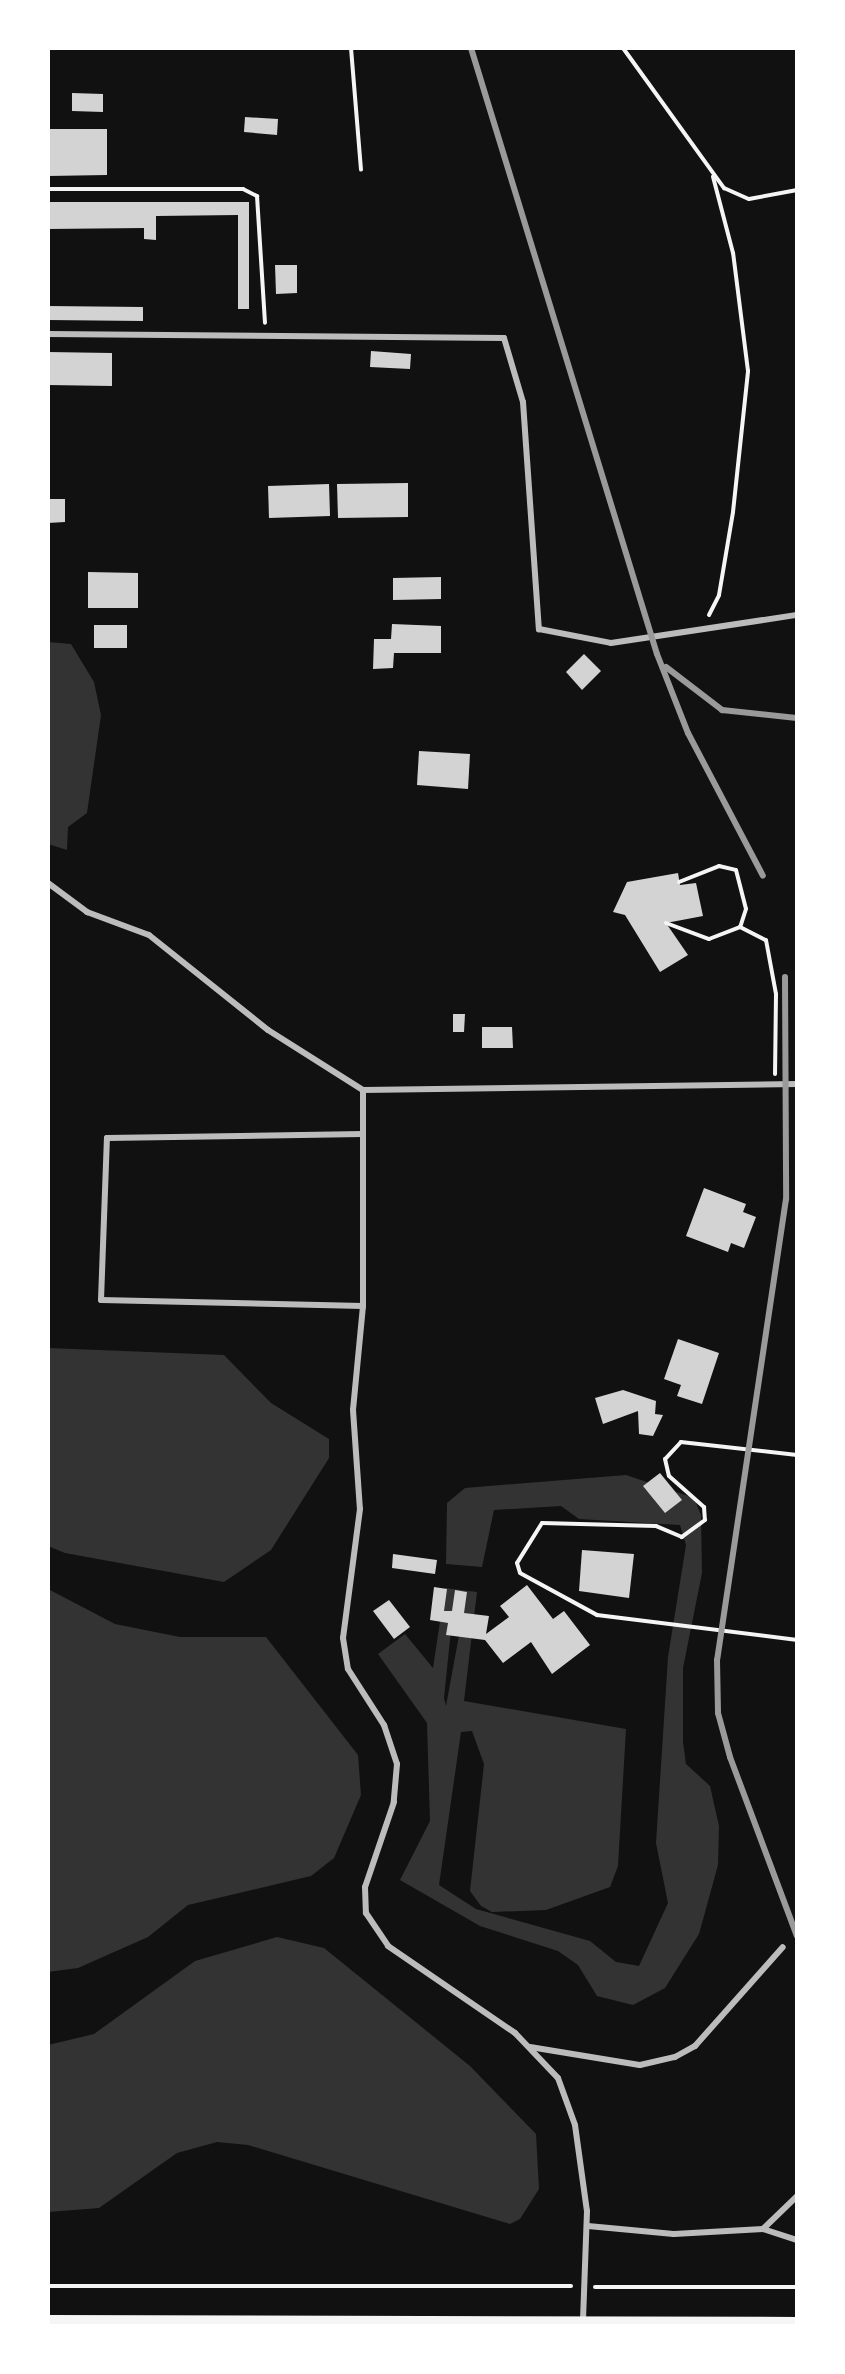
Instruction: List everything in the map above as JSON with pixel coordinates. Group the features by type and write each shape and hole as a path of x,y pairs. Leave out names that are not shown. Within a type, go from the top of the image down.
{"main road":[{"path":"48,2323 797,2325"}],"lane":[{"path":"48,334 504,338 523,402 539,629 611,643 797,615"},
{"path":"48,883 87,912 149,935 268,1030 363,1090 797,1084"},
{"path":"363,1090 363,1306 353,1410 360,1509 343,1638 348,1669 384,1725 397,1764 394,1802 365,1887 366,1913 388,1946 530,2047 570,2103 588,2226 582,2287 583,2325"},
{"path":"363,1134 107,1138 101,1275 107,1305 363,1306"},
{"path":"530,2047 630,2064 675,2057 695,2046 783,1947"},
{"path":"763,2229 797,2196"},
{"path":"588,2226 674,2234 763,2229 797,2240"}],"path":[{"path":"351,48 361,170"},
{"path":"623,48 713,177 742,301 748,371 719,595 691,629"},
{"path":"713,177 749,199 797,190"},
{"path":"48,189 243,189 257,196 265,334"},
{"path":"679,882 719,866 736,870 746,909 740,927"},
{"path":"666,923 709,939 740,927 766,940 776,994 775,1084"},
{"path":"797,1455 773,1455 702,1441 681,1442 665,1459 669,1476 704,1507 705,1520 682,1537 656,1526 542,1523 517,1563 520,1573 578,1610 797,1640"},
{"path":"48,2286 797,2287"}],"shaded area":[{"path":"48,642 71,644 94,682 101,715 87,813 68,827 67,850 48,844"},
{"path":"48,1348 224,1355 271,1403 329,1439 329,1458 271,1550 224,1582 65,1553 48,1546"},
{"path":"626,1475 694,1498 701,1515 702,1573 683,1668 683,1742 686,1764 710,1786 719,1826 718,1865 699,1934 665,1988 633,2005 597,1996 578,1965 558,1951 480,1926 400,1880 430,1821 427,1723 378,1654 405,1634 433,1668 445,1588 477,1592 464,1701 626,1729 618,1866 610,1887 546,1910 492,1912 481,1906 470,1891 484,1764 472,1731 461,1732 439,1885 476,1909 590,1941 616,1962 639,1966 668,1903 656,1843 668,1657 686,1545 680,1525 579,1519 561,1506 494,1510 482,1567 446,1564 447,1503 465,1488","holes":["455,1591 467,1592 446,1706 444,1698"]},
{"path":"48,1589 115,1624 180,1637 266,1637 358,1755 361,1795 334,1858 311,1876 188,1905 148,1937 78,1968 48,1972"},
{"path":"277,1937 324,1948 470,2066 536,2134 539,2189 520,2219 510,2224 248,2145 217,2142 177,2153 99,2208 48,2212 48,2045 94,2034 195,1961"}],"building":[{"path":"72,93 103,94 103,112 72,111"},
{"path":"245,117 278,119 277,135 244,132"},
{"path":"48,129 107,129 107,175 48,176"},
{"path":"48,202 249,202 249,309 238,309 238,215 156,216 156,240 144,239 144,228 48,229"},
{"path":"275,265 297,265 297,293 276,294"},
{"path":"48,306 143,307 143,321 48,320"},
{"path":"371,351 411,354 410,369 370,367"},
{"path":"48,352 112,353 112,386 48,385"},
{"path":"408,483 408,517 338,518 337,484"},
{"path":"329,484 330,516 269,518 268,486"},
{"path":"48,499 65,499 65,522 48,523"},
{"path":"88,572 138,573 138,608 88,608"},
{"path":"441,577 441,599 393,600 393,578"},
{"path":"392,624 441,626 441,653 394,653 393,668 373,669 374,639 391,639"},
{"path":"94,625 127,625 127,648 94,648"},
{"path":"584,654 601,671 582,690 566,672"},
{"path":"419,751 470,754 468,789 417,785"},
{"path":"678,873 680,885 696,883 703,916 666,923 688,955 660,972 625,915 613,912 627,882"},
{"path":"453,1014 465,1014 464,1032 453,1032"},
{"path":"482,1027 512,1027 513,1048 482,1048"},
{"path":"704,1188 746,1204 743,1212 756,1217 744,1248 731,1243 728,1252 686,1236"},
{"path":"678,1339 719,1353 702,1404 677,1396 681,1385 664,1379"},
{"path":"623,1390 656,1401 655,1414 663,1415 653,1436 639,1434 638,1411 603,1424 595,1398"},
{"path":"660,1473 682,1500 665,1513 643,1486"},
{"path":"582,1550 634,1554 629,1598 579,1591"},
{"path":"393,1554 437,1560 435,1574 392,1568"},
{"path":"527,1585 553,1619 564,1611 590,1645 552,1674 531,1642 503,1663 485,1640 446,1635 448,1623 430,1620 434,1587 447,1589 444,1611 452,1611 455,1590 467,1592 464,1613 489,1616 486,1634 509,1617 500,1606"},
{"path":"389,1600 410,1627 394,1639 373,1611"}],"railway":[{"path":"471,48 657,654 688,733 763,876"},
{"path":"666,667 722,710 797,718"},
{"path":"785,977 786,1199 717,1660 718,1713 730,1757 797,1936"}]}
